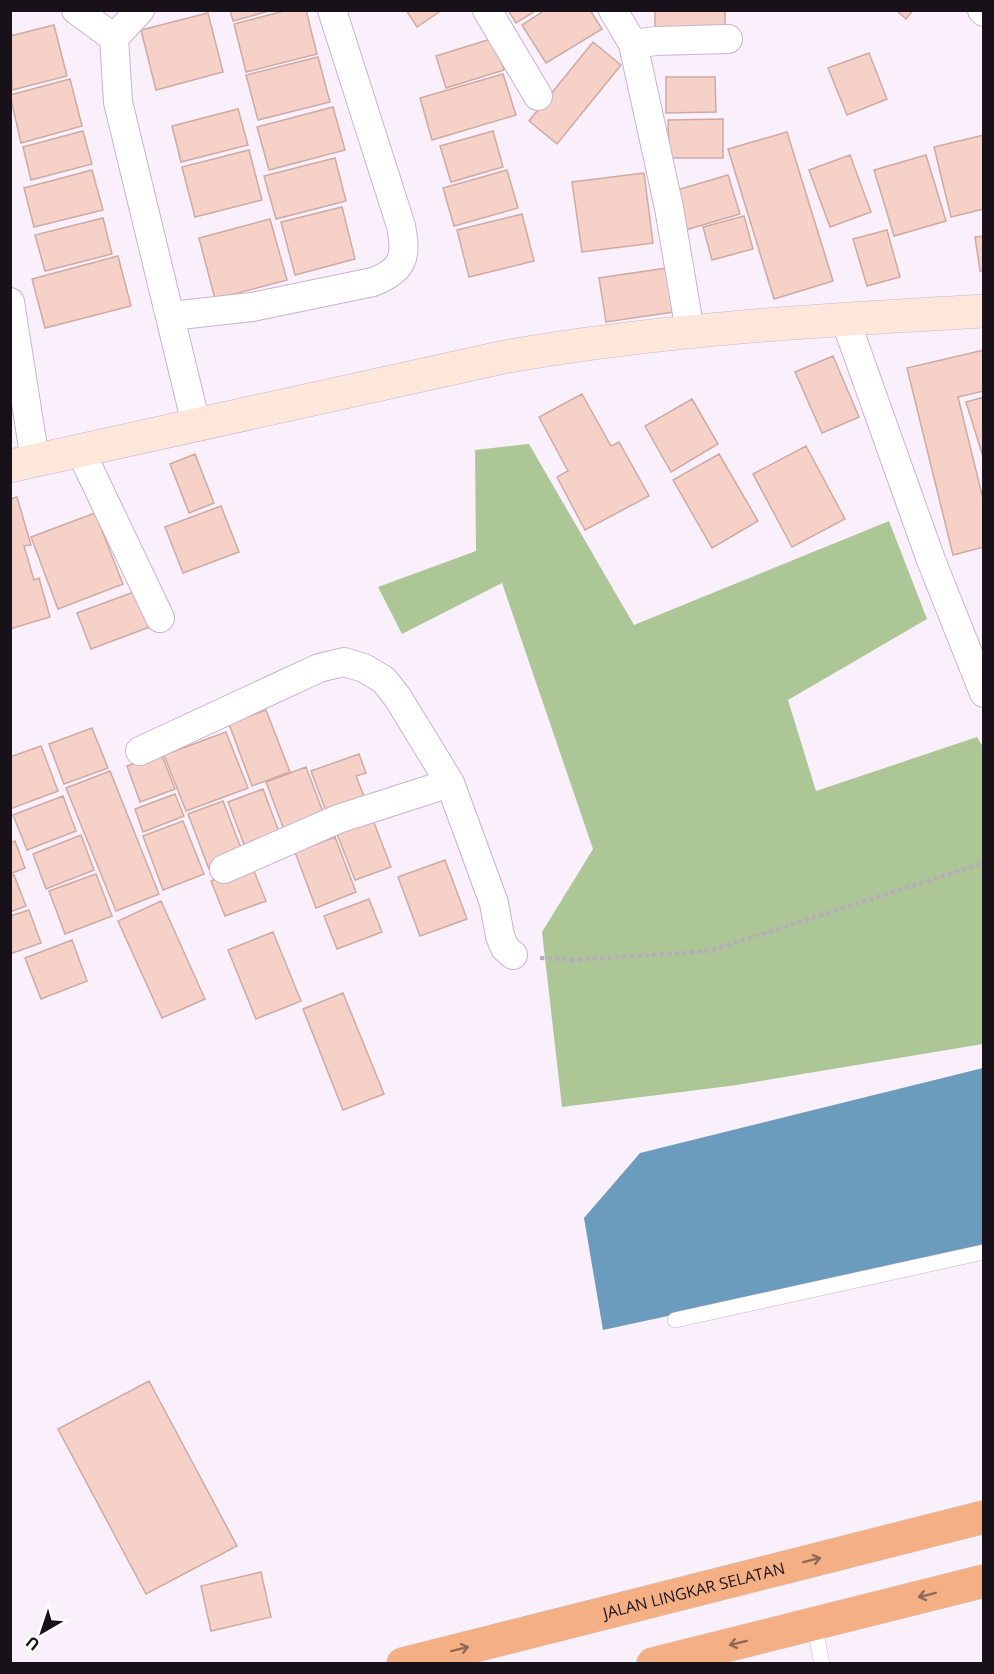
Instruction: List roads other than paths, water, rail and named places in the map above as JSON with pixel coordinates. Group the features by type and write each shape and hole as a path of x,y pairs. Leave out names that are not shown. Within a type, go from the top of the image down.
{"highway":[{"name":"JALAN LINGKAR SELATAN","path":"403,1664 984,1517"},
{"path":"653,1664 984,1581"}],"street":[{"path":"76,10 114,38"},
{"path":"140,10 114,38 118,102 196,424"},
{"path":"171,316 252,307 373,282 389,276 403,258 405,244 401,226 332,10"},
{"path":"487,10 538,96"},
{"path":"613,10 633,44 669,208 690,331"},
{"path":"633,44 728,39"},
{"path":"10,302 23,463 504,357 586,343 690,331 984,311"},
{"path":"845,319 931,560 984,693"},
{"path":"81,450 160,618"},
{"path":"140,751 319,668 344,662 363,668 384,680 450,783 494,903 500,936 505,948 513,956"},
{"path":"224,869 338,819 450,783"}],"lane":[{"path":"675,1320 984,1252"},
{"path":"814,1624 822,1664"}],"water":[{"path":"983,1068 983,1248 603,1330 584,1218 640,1153"}]}
